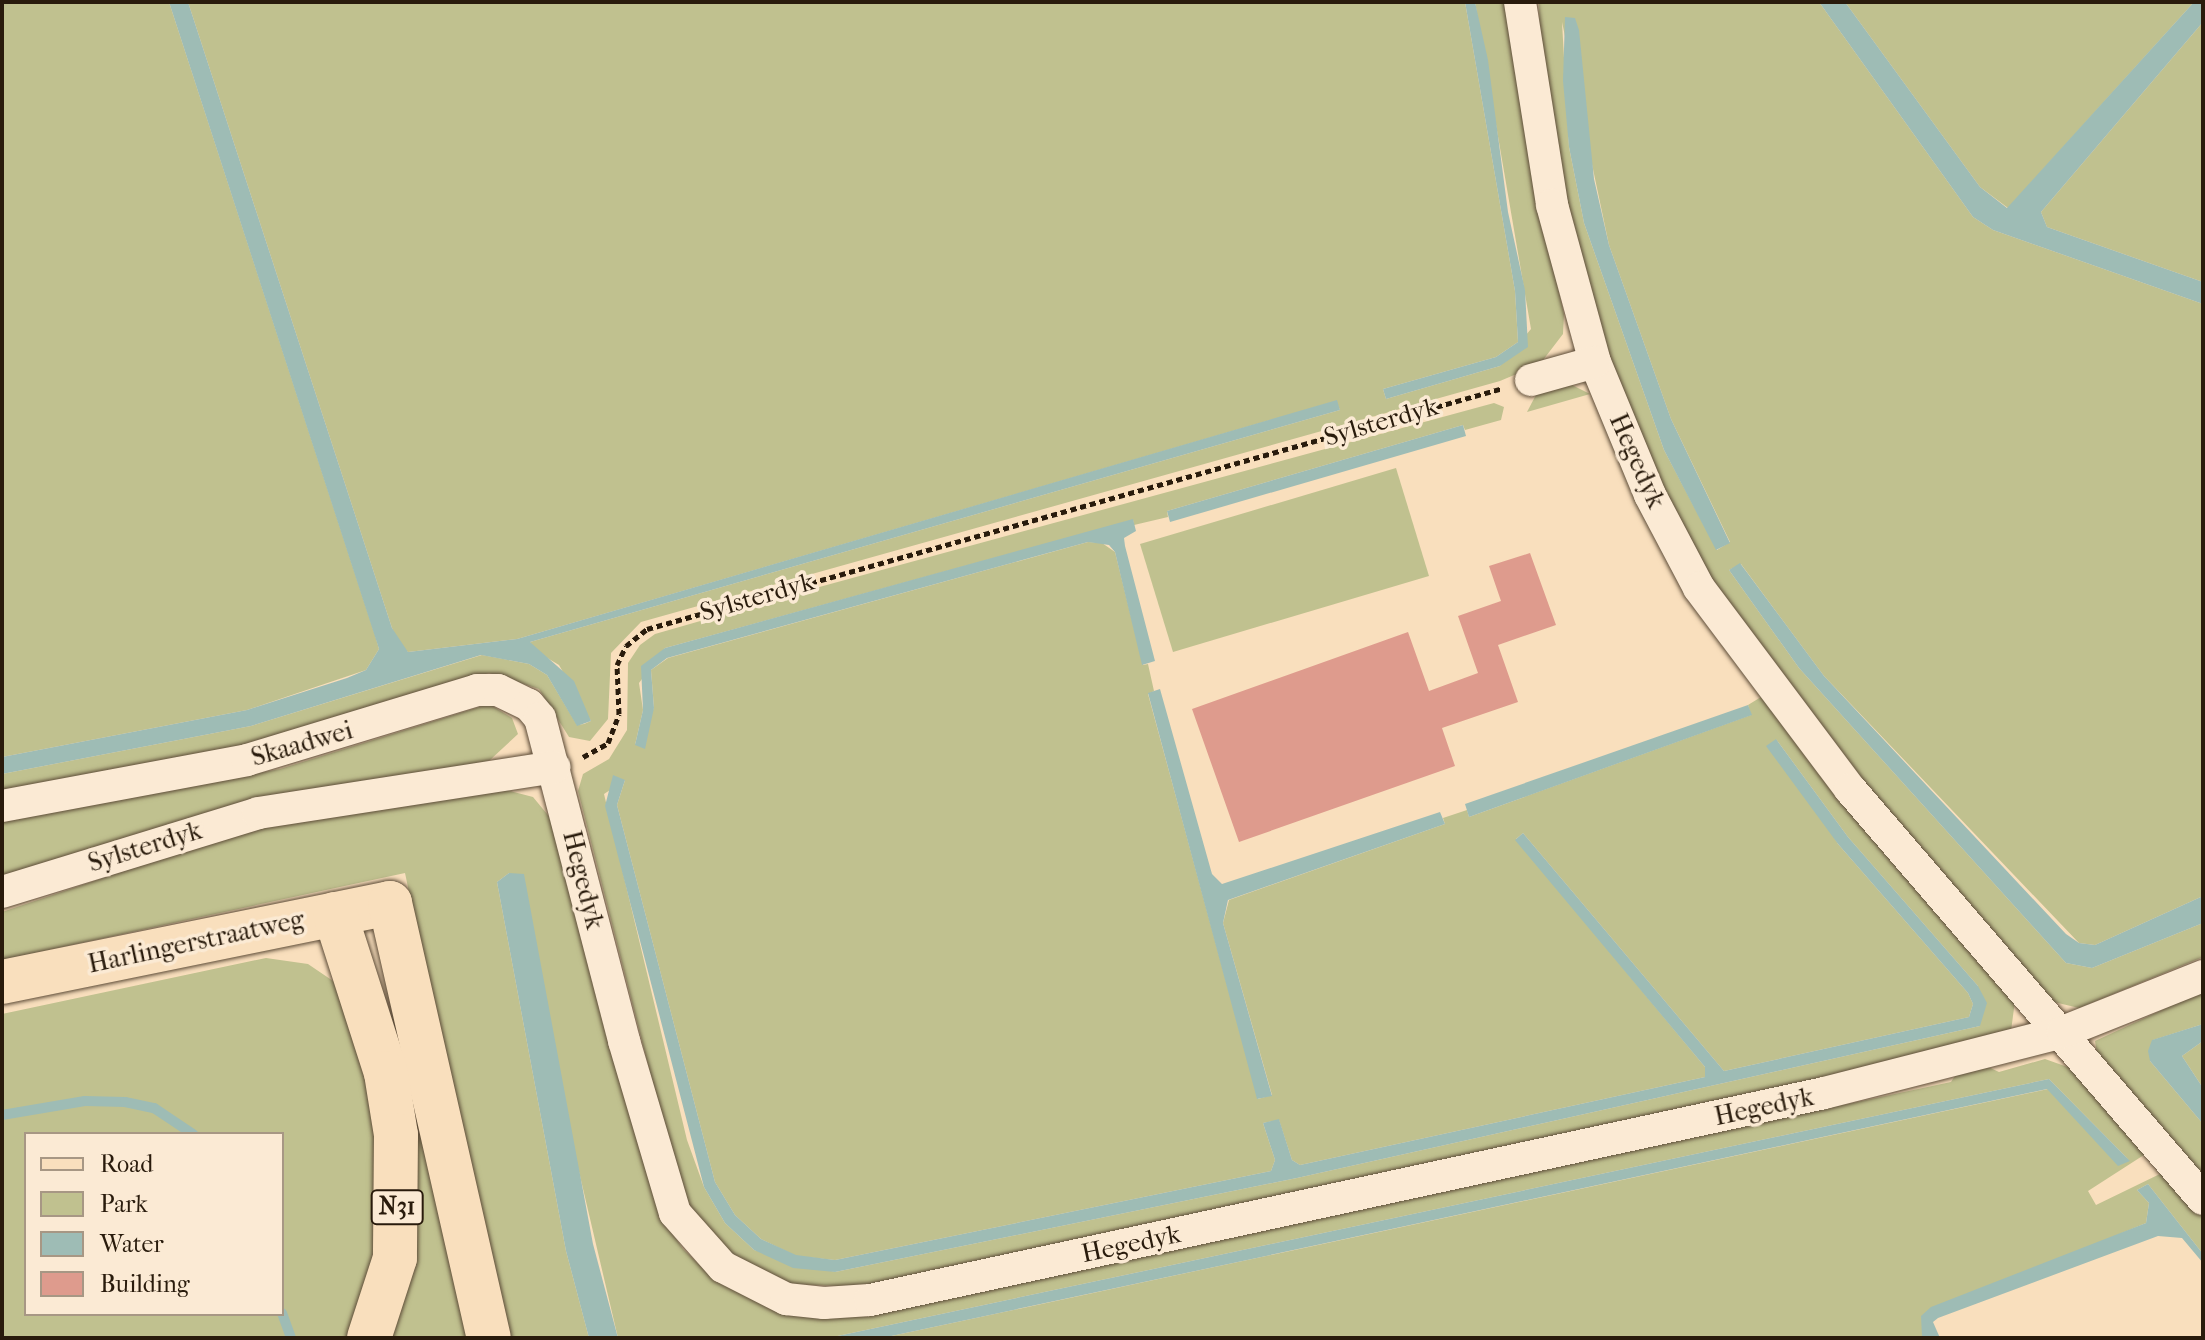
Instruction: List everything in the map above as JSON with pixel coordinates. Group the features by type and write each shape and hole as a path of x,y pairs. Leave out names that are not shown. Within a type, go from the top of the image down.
{"main road":[{"name":"Harlingerstraatweg","path":"2,982 390,903 489,1338"},
{"name":"N31","path":"335,914 386,1073 396,1135 395,1258 369,1338"}],"street":[{"name":"Hegedyk","path":"1520,2 1552,205 1595,362 1650,495 1699,588 1850,789 2063,1032 2203,1199"},
{"path":"1531,380 1595,362"},
{"name":"Skaadwei","path":"2,806 247,760 477,690 498,690 529,705 540,718 554,767"},
{"name":"Hegedyk","path":"554,767 636,1087 675,1213 723,1267 786,1299 824,1303 870,1300 1824,1093 2063,1032 2203,976"},
{"name":"Sylsterdyk","path":"2,892 258,813 554,767"}],"path":[{"name":"Sylsterdyk","path":"554,767 608,743 619,714 617,665 626,646 647,629 1531,380"}],"green space":[{"path":"2,2 169,2 375,635 379,649 366,670 247,710 2,757"},
{"path":"188,2 1465,2 1515,291 1518,342 1496,357 1383,389 1386,399 1500,366 1531,329 1475,2 1508,2 1540,208 1564,314 1563,334 1540,364 1500,381 641,622 611,653 608,719 590,741 569,737 539,689 489,673 238,750 2,791 2,774 251,726 482,655 529,664 547,675 577,725 584,724 591,721 559,665 534,650 530,642 1340,410 1336,401 517,639 408,652 400,646 392,628"},
{"path":"1539,2 1819,2 1973,217 1993,230 2203,304 2203,896 2095,945 2079,943 1824,676 1741,564 1729,570 1799,668 2066,963 2092,968 2203,923 2203,957 2079,1008 2054,1002 1863,782 1713,583 1663,491 1607,358 1564,202 1540,49","holes":["1562,22 1609,245 1671,419 1730,542 1717,550 1664,450 1584,223 1569,147"]},
{"path":"1845,2 2194,2 2008,208 1980,187"},
{"path":"2203,22 2203,282 2047,227 2041,212"},
{"path":"1570,384 1590,394 1527,412 1538,391"},
{"path":"1494,403 1504,407 1501,420 1465,430 1463,425 1167,511 1168,517 1134,525 1133,520 665,648 639,683 643,710 635,745 654,708 651,670 668,658 1088,542 1102,543 1115,552 1143,665 1148,664 1154,691 1148,694 1258,1099 1272,1095 1223,923 1229,900 1445,824 1443,818 1467,810 1469,817 1751,715 1748,705 1761,697 2015,1001 2011,1031 1962,1049 869,1287 788,1284 733,1256 693,1212 676,1174 578,791 583,774 609,759 627,730 628,663 640,645 655,634","holes":["1776,739 1848,837 1978,986 1980,1026 1297,1178 835,1272 754,1250 725,1223 704,1187 687,1140 604,794 625,780 617,805 715,1182 735,1215 761,1239 796,1256 835,1260 1271,1171 1275,1160 1263,1123 1279,1120 1292,1160 1300,1165 1705,1077 1705,1067 1516,839 1523,833 1724,1071 1969,1017 1973,1004 1968,993 1838,844"]},
{"path":"1396,468 1429,576 1173,652 1140,544"},
{"path":"489,704 512,718 518,734 490,760 466,769 2,879 2,821 280,769"},
{"path":"506,790 533,797 552,820 659,1214 683,1249 713,1278 784,1313 1603,1156 1951,1082 1958,1071 1984,1065 1999,1072 2045,1059 2076,1070 2147,1153 2088,1191 2096,1205 2164,1172 2203,1214 2203,1254 2148,1184 2137,1190 2149,1203 2146,1223 1922,1316 1923,1338 882,1338 2048,1089 2129,1160 2049,1079 828,1338 618,1338 509,873 497,882 566,1251 589,1338 503,1338 405,873 2,960 2,912 216,840 285,821"},
{"path":"266,958 308,964 336,983 373,1063 382,1221 353,1338 2,1338 2,1014"},
{"path":"2203,991 2203,1024 2153,1040 2150,1061 2203,1124 2203,1180 2097,1054 2095,1041"},
{"path":"2203,1041 2203,1088 2182,1056"},
{"path":"414,1050 481,1338 380,1338"}],"water":[{"path":"169,2 188,2 392,628 408,652 517,639 1337,400 1340,410 530,642 574,681 591,721 577,726 547,675 529,664 481,655 251,726 2,774 2,757 247,710 347,678 366,670 379,649"},
{"path":"1465,2 1475,2 1488,60 1508,212 1525,290 1528,347 1500,366 1386,399 1383,389 1496,357 1518,342 1515,291"},
{"path":"1819,2 1845,2 1980,187 2007,208 2194,2 2203,2 2203,22 2041,212 2047,227 2203,282 2203,304 1993,230 1973,217"},
{"path":"1565,17 1575,18 1579,30 1594,179 1609,245 1671,419 1730,543 1716,550 1664,450 1584,223 1569,147 1563,81"},
{"path":"1463,425 1466,436 1170,522 1167,511"},
{"path":"1133,519 1136,531 1124,538 1125,546 1155,661 1142,665 1115,552 1109,545 1088,542 667,658 651,670 654,708 645,749 635,745 643,710 641,666 665,648"},
{"path":"1740,563 1824,676 2066,934 2079,943 2095,945 2203,896 2203,923 2092,968 2066,963 1799,668 1729,570"},
{"path":"1160,689 1212,874 1222,884 1440,812 1445,824 1228,900 1223,923 1272,1096 1257,1099 1148,693"},
{"path":"1748,705 1752,715 1469,817 1465,804"},
{"path":"1776,739 1848,837 1978,986 1987,1003 1980,1026 1297,1178 835,1272 793,1268 754,1250 725,1223 704,1187 605,806 613,775 625,780 617,805 715,1182 735,1215 761,1239 796,1255 835,1260 1271,1171 1275,1160 1263,1123 1279,1119 1292,1160 1300,1165 1705,1077 1705,1067 1515,840 1523,833 1724,1071 1969,1017 1973,1004 1968,993 1838,844 1766,746"},
{"path":"509,873 524,874 593,1244 618,1338 589,1338 566,1251 497,882"},
{"path":"2203,1024 2203,1041 2182,1056 2203,1088 2203,1124 2150,1061 2148,1051 2152,1040"},
{"path":"2049,1079 2130,1161 2118,1166 2047,1089 882,1338 828,1338"},
{"path":"2148,1184 2203,1254 2203,1263 2182,1238 2158,1236 1938,1318 1933,1322 1940,1338 1922,1337 1921,1316 1931,1307 2146,1223 2149,1203 2137,1190"}],"building":[{"path":"1530,553 1556,625 1498,645 1518,702 1442,728 1455,766 1239,842 1192,709 1408,632 1429,691 1478,673 1458,616 1501,601 1489,566"}],"waterway":[{"path":"2,1115 85,1101 125,1102 154,1108 190,1132"},
{"path":"283,1316 291,1338"}]}
